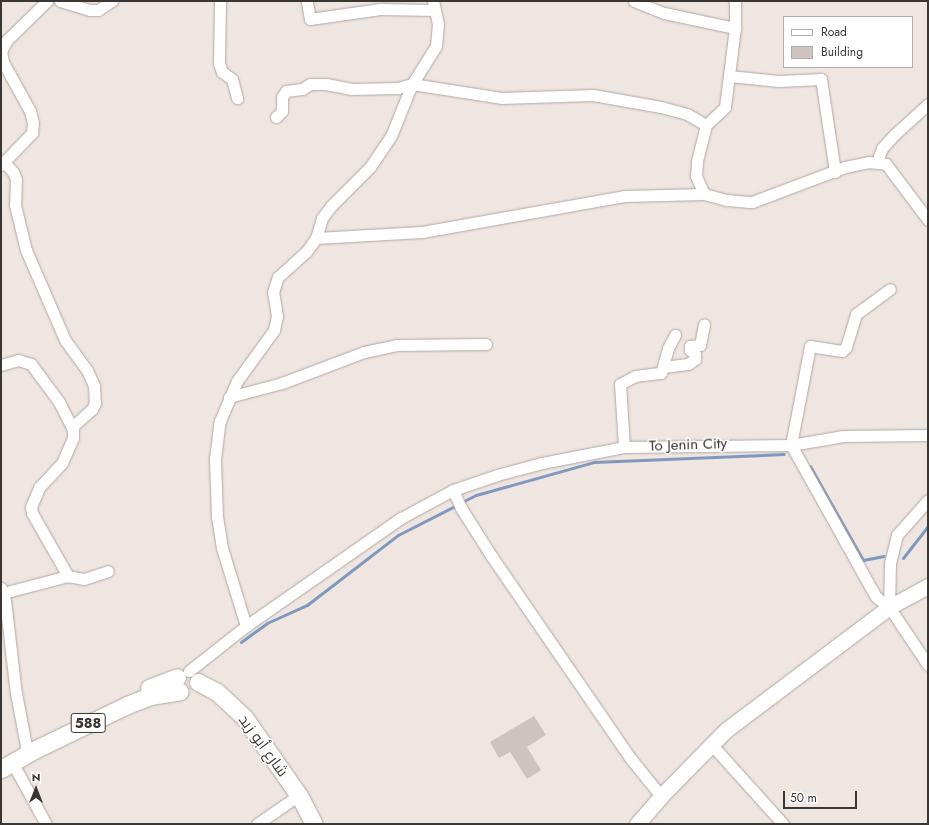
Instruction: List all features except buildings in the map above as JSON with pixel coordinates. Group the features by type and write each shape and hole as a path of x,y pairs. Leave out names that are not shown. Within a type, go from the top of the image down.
{"main road":[{"name":"588","path":"5,764 26,746 98,710 186,680"},
{"name":"588","path":"5,764 127,705 186,680"},
{"name":"شارع أبو زيد","path":"186,680 217,692 244,717 299,795 314,824"}],"street":[{"path":"47,1 3,46 3,62 6,79 30,111 32,133 2,163 13,172 16,179 15,205 26,250 60,330 87,370 94,386 95,403 92,409 72,427"},
{"path":"60,1 90,10 98,10 112,1"},
{"path":"220,1 219,63 222,72 232,79 237,98"},
{"path":"634,1 664,13 735,28"},
{"path":"704,194 696,176 697,161 706,126 725,107 735,28 735,1"},
{"path":"246,626 222,548 217,517 214,459 220,421 237,381 274,330 277,316 273,292 278,277 306,252 316,238 322,218 370,167 391,136 412,84 436,46 438,24 433,5 379,5 310,19 308,2"},
{"path":"728,76 779,81 821,79 835,172"},
{"path":"276,117 282,111 282,97 286,91 302,89 310,84 326,84 351,89 398,88 412,84 501,98 593,95 661,107 688,114 706,126"},
{"path":"877,162 882,148 928,104"},
{"path":"316,238 422,232 624,196 704,194 727,200 752,202 835,172 860,164 877,162 886,164 891,169 928,220"},
{"path":"890,289 856,314 846,347 842,351 810,346 791,445 876,597 889,607 928,665"},
{"path":"663,366 688,364 695,358 695,354 690,350 690,346 700,346 704,324"},
{"path":"624,447 620,384 635,376 656,375 661,373 668,348 675,335"},
{"path":"229,397 282,383 364,352 396,345 486,344"},
{"path":"1,365 18,360 31,364 59,402 72,427 73,438 62,463 39,488 31,507 32,513 68,576"},
{"name":"To Jenin City","path":"186,680 246,626 401,518 453,490 542,463 624,447 791,445 843,436 928,435"},
{"path":"453,490 461,508 492,557 627,752 661,796"},
{"path":"889,607 890,564 897,535 928,500"},
{"path":"26,746 2,591 68,576 84,579 108,571"},
{"path":"637,824 661,796 726,730 889,607 928,586"},
{"path":"712,744 782,824"},
{"path":"5,764 46,824"},
{"path":"257,824 299,795"}],"waterway":[{"path":"462,502 476,495 594,462 784,454"},
{"path":"810,466 863,560 884,556"},
{"path":"241,642 267,623 307,605 398,535 457,505"},
{"path":"903,558 928,526"}]}
